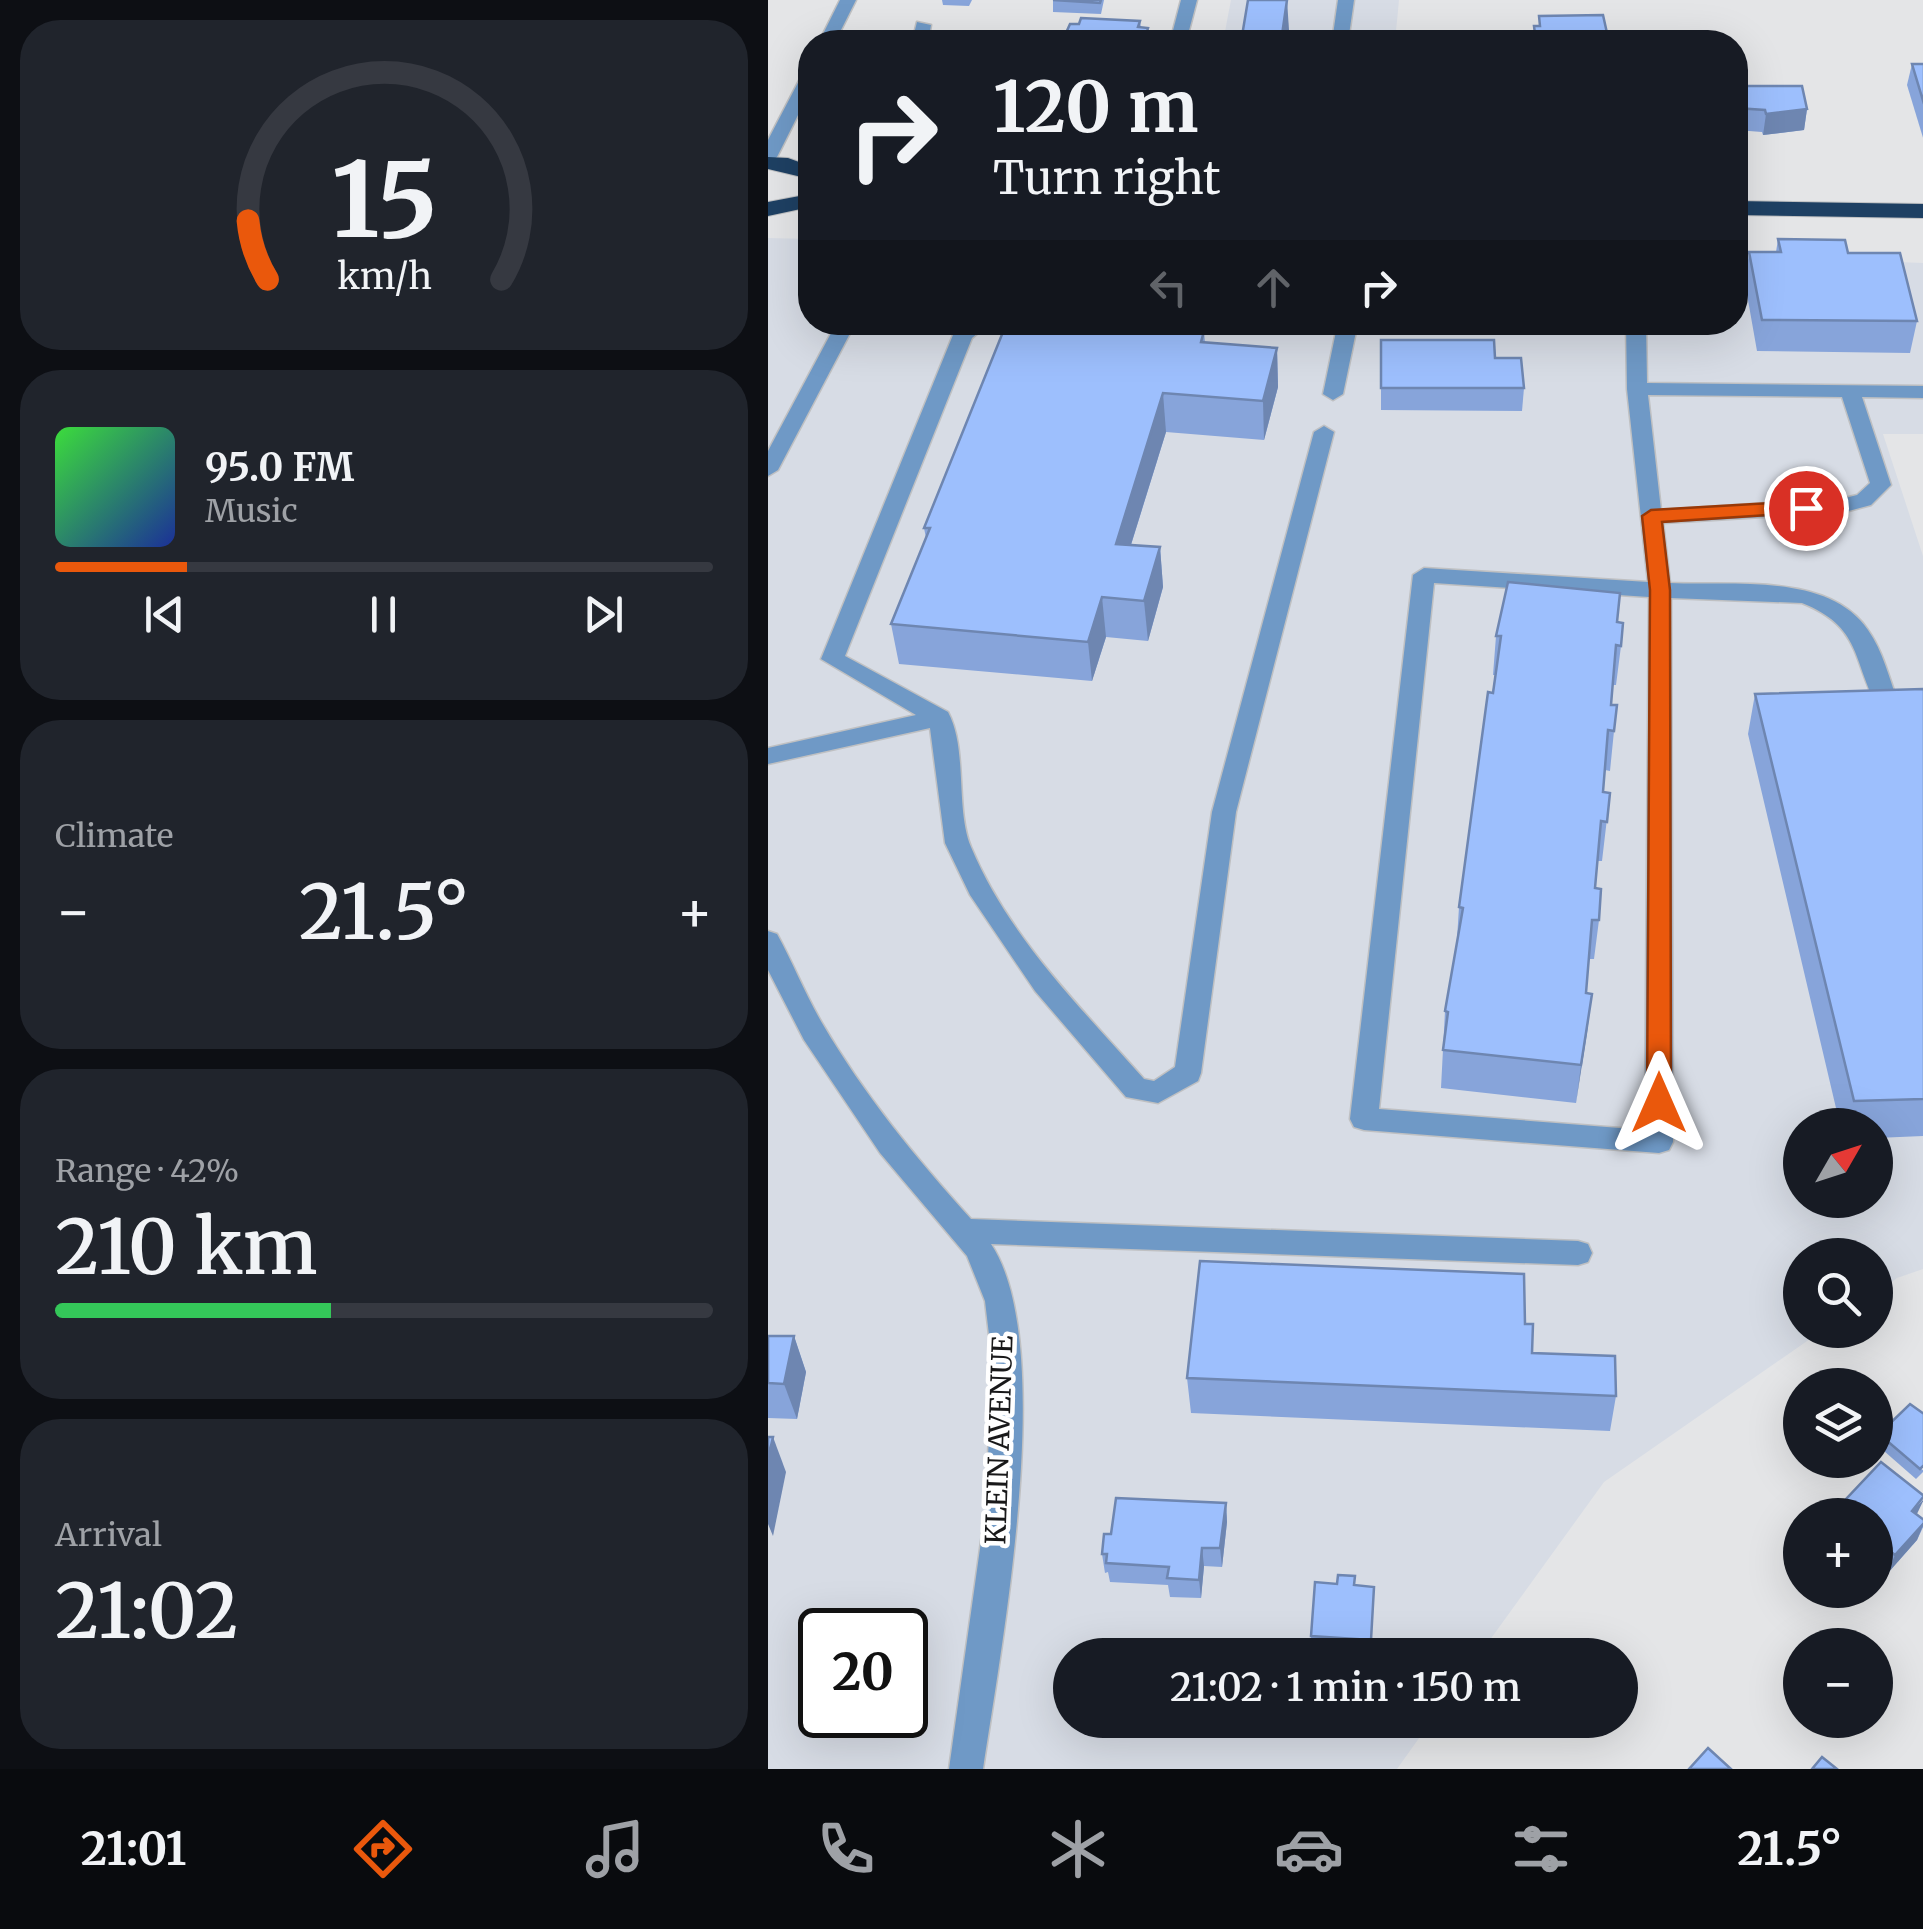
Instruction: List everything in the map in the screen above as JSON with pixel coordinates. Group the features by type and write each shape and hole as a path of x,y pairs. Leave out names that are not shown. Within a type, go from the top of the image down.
{"highway":[{"path":"768,160 798,168"},
{"path":"768,209 798,203"},
{"path":"1748,208 1924,211"}],"street":[{"path":"832,30 848,0"},
{"path":"1181,30 1189,0"},
{"path":"1342,30 1346,0"},
{"path":"768,160 798,100"},
{"path":"768,107 794,108"},
{"path":"768,470 840,335"},
{"path":"940,718 832,658 963,335"},
{"path":"1333,394 1345,335"},
{"path":"1636,335 1638,388 1660,590 1659,1142 1364,1119 1424,575 1660,590 1806,596 1824,602 1859,627 1886,702"},
{"path":"1638,388 1924,392"},
{"path":"1651,516 1845,505 1864,500 1881,485 1850,390"},
{"path":"940,718 957,842 979,888 1044,984 1136,1090 1158,1092 1188,1074 1224,812 1324,432"},
{"path":"768,756 940,718"},
{"name":"KLEIN AVENUE","path":"768,941 806,1024 911,1173 986,1260 1000,1299 1007,1342 993,1580 966,1769"},
{"path":"962,1231 1578,1253"}],"shaded area":[{"path":"1231,0 1399,0 1396,30 1225,30"},
{"path":"768,238 798,239 798,335 1748,335 1748,256 1923,263 1923,434 1883,434 1924,559 1923,1269 1893,1281 1893,1238 1783,1238 1783,1348 1797,1348 1604,1482 1491,1638 1053,1638 1053,1738 1419,1738 1397,1769 768,1769"}],"building":[{"path":"1053,0 1101,0 1100,3"},
{"path":"1248,0 1287,0 1283,30 1243,30"},
{"path":"1603,15 1606,30 1534,30 1534,26 1540,26 1539,16"},
{"path":"1081,18 1140,21 1138,27 1148,28 1067,30 1070,24 1079,24"},
{"path":"1912,64 1924,64 1924,104"},
{"path":"1748,86 1802,86 1807,109 1766,114 1765,110 1748,109"},
{"path":"1778,239 1845,240 1848,253 1900,253 1917,321 1762,320 1749,252 1781,252"},
{"path":"1002,335 1203,335 1201,342 1277,348 1263,401 1163,393 1116,544 1160,547 1144,601 1102,597 1088,642 891,624 930,528 924,528"},
{"path":"1381,340 1494,340 1495,358 1521,358 1524,388 1381,388"},
{"path":"1508,582 1620,593 1617,622 1623,623 1621,646 1616,645 1611,705 1617,705 1614,731 1608,730 1603,792 1610,793 1607,822 1601,821 1595,888 1601,889 1599,920 1592,920 1586,993 1592,994 1581,1065 1443,1050 1488,692 1493,693 1501,636 1496,636"},
{"path":"1924,689 1924,1099 1854,1101 1755,694"},
{"path":"1200,1261 1524,1274 1525,1324 1533,1324 1532,1353 1615,1356 1616,1396 1187,1378"},
{"path":"768,1336 794,1336 784,1384 768,1383"},
{"path":"1910,1404 1924,1414 1924,1465 1920,1469 1893,1446 1893,1420"},
{"path":"1893,1471 1924,1496 1912,1511 1924,1523 1895,1555 1893,1498 1847,1498 1866,1478 1893,1478"},
{"path":"1116,1498 1226,1503 1220,1548 1202,1548 1199,1580 1167,1578 1169,1567 1106,1563 1107,1554 1102,1554 1104,1534 1111,1534"},
{"path":"1338,1575 1355,1576 1354,1585 1374,1587 1371,1638 1311,1636 1315,1582 1337,1584"},
{"path":"1708,1748 1731,1769 1689,1769"},
{"path":"1822,1757 1837,1769 1812,1769"}],"route":[{"path":"1659,1103 1660,590 1651,516 1806,508"}]}
